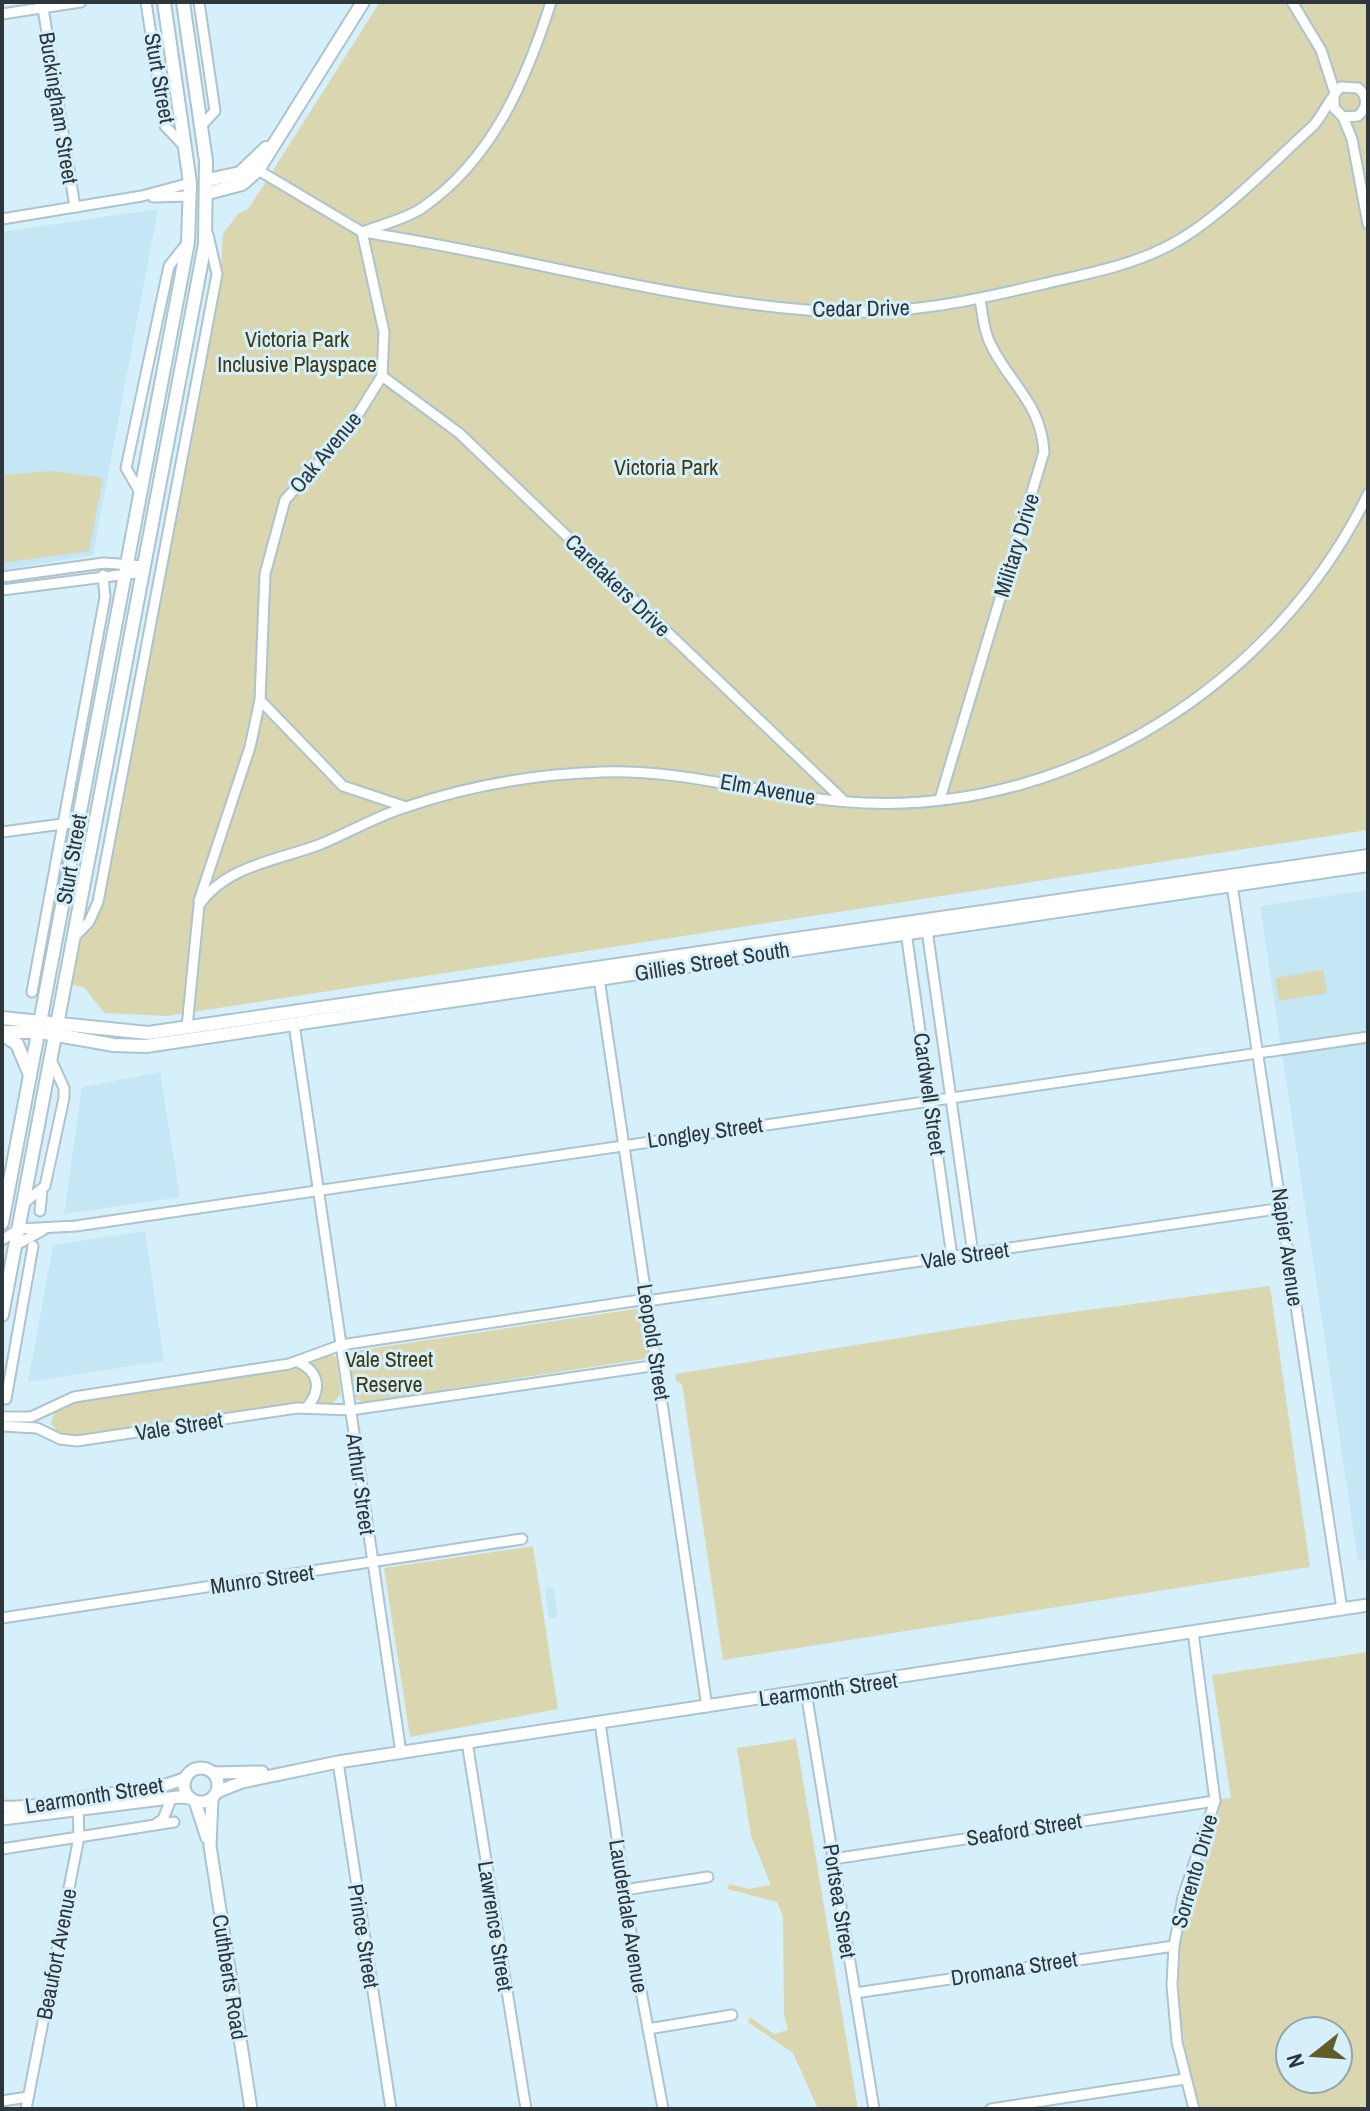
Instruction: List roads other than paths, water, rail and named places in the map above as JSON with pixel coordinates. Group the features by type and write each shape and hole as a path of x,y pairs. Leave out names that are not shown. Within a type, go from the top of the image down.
{"main road":[{"name":"Sturt Street","path":"2,1223 6,1185 31,1082 188,242 190,190 186,148 164,2"},
{"name":"Sturt Street","path":"2,1315 169,444 207,228 208,186 202,125 183,2"},
{"path":"208,186 255,166 363,2"},
{"name":"Gillies Street South","path":"1232,881 1368,856"},
{"name":"Gillies Street South","path":"57,1028 136,1046 293,1018 905,927 1368,865"},
{"path":"2,1018 57,1028"},
{"name":"Gillies Street South","path":"57,1028 128,1033 293,1018"},
{"path":"2,1033 41,1026"},
{"path":"2,1033 22,1052 31,1082"}],"street":[{"path":"2,14 81,2"},
{"name":"Sturt Street","path":"146,2 165,126 186,148"},
{"name":"Sturt Street","path":"199,2 215,111 202,125"},
{"path":"255,166 362,232 420,209 458,179 484,151 519,89 551,2"},
{"path":"1292,2 1328,65 1334,108 1342,116 1352,139 1368,224"},
{"name":"Buckingham Street","path":"43,8 75,207"},
{"path":"1328,65 1360,87 1367,100 1358,116 1352,139"},
{"path":"1334,96 1345,86 1360,87"},
{"name":"Cedar Drive","path":"362,232 718,298 823,312 916,308 980,300 1093,272 1171,245 1194,231 1314,125 1334,96"},
{"path":"1342,116 1358,116"},
{"name":"Cedar Drive","path":"1314,125 1342,116"},
{"path":"2,219 208,186"},
{"name":"Sturt Street","path":"74,937 89,922 98,902 217,274 207,228"},
{"name":"Oak Avenue","path":"199,905 250,747 260,700 265,574 285,500 347,432 382,376 384,332 362,232"},
{"name":"Sturt Street","path":"141,494 126,468 169,266 188,242"},
{"name":"Military Drive","path":"940,799 1044,452 1036,412 997,357 985,332 980,300"},
{"name":"Caretakers Drive","path":"382,376 459,433 832,792 849,802"},
{"path":"169,444 184,448"},
{"name":"Elm Avenue","path":"199,905 215,887 244,870 319,845 406,807 509,783 607,772 679,775 849,802 888,803 940,799 1006,786 1083,761 1136,736 1200,697 1256,651 1302,599 1336,551 1368,494"},
{"path":"2,577 101,564 145,569"},
{"path":"2,590 126,569"},
{"name":"Sturt Street","path":"32,992 105,597 103,575"},
{"path":"260,700 343,786 406,807"},
{"path":"2,832 78,822"},
{"name":"Napier Avenue","path":"1232,881 1342,1609"},
{"path":"187,1027 199,905"},
{"name":"Cardwell Street","path":"926,924 973,1254"},
{"name":"Cardwell Street","path":"905,927 952,1257"},
{"name":"Leopold Street","path":"598,974 707,1707"},
{"name":"Arthur Street","path":"293,1018 401,1753"},
{"name":"Longley Street","path":"19,1229 43,1230 1368,1037"},
{"path":"40,1211 42,1190 65,1095 51,1060"},
{"path":"24,1203 42,1190"},
{"name":"Vale Street","path":"2,1417 23,1419 74,1397 298,1362 341,1345 1283,1208"},
{"path":"2,1240 19,1229"},
{"name":"Longley Street","path":"14,1251 43,1230"},
{"path":"6,1399 6,1376 33,1246"},
{"path":"14,1251 27,1284"},
{"path":"298,1362 310,1369 317,1381 316,1394 306,1408"},
{"name":"Vale Street","path":"2,1426 37,1428 70,1442 306,1408 351,1410 658,1365"},
{"path":"50,1409 47,1422 54,1436"},
{"name":"Munro Street","path":"2,1618 522,1539"},
{"name":"Learmonth Street","path":"215,1795 287,1771 338,1762 1368,1605"},
{"name":"Sorrento Drive","path":"1193,1632 1215,1801 1187,1880 1174,1946 1174,2014 1185,2079 1194,2109"},
{"name":"Portsea Street","path":"806,1692 874,2109"},
{"name":"Lauderdale Avenue","path":"600,1723 624,1890 663,2109"},
{"name":"Lawrence Street","path":"467,1742 526,2109"},
{"name":"Prince Street","path":"338,1762 391,2109"},
{"path":"198,1768 213,1773 218,1782 215,1795 192,1800 184,1787 186,1778 198,1768"},
{"name":"Learmonth Street","path":"213,1773 287,1771"},
{"name":"Learmonth Street","path":"2,1819 164,1787 186,1778"},
{"name":"Cuthberts Road","path":"210,1846 215,1795"},
{"name":"Learmonth Street","path":"2,1807 78,1805 172,1797 192,1800"},
{"name":"Learmonth Street","path":"150,1826 163,1819 172,1797"},
{"name":"Cuthberts Road","path":"192,1800 210,1846 251,2109"},
{"name":"Seaford Street","path":"833,1859 1215,1801"},
{"name":"Beaufort Avenue","path":"26,2109 79,1837 78,1805"},
{"name":"Learmonth Street","path":"2,1849 174,1822"},
{"path":"624,1890 708,1877"},
{"name":"Dromana Street","path":"855,1993 1174,1946"},
{"path":"648,2029 732,2015"},
{"path":"991,2109 1185,2079"},
{"path":"2,2101 28,2097"}],"park label":[{"name":"Victoria Park Inclusive Playspace","path":"297,352"},
{"name":"Victoria Park","path":"666,467"},
{"name":"Vale Street Reserve","path":"389,1372"}]}
